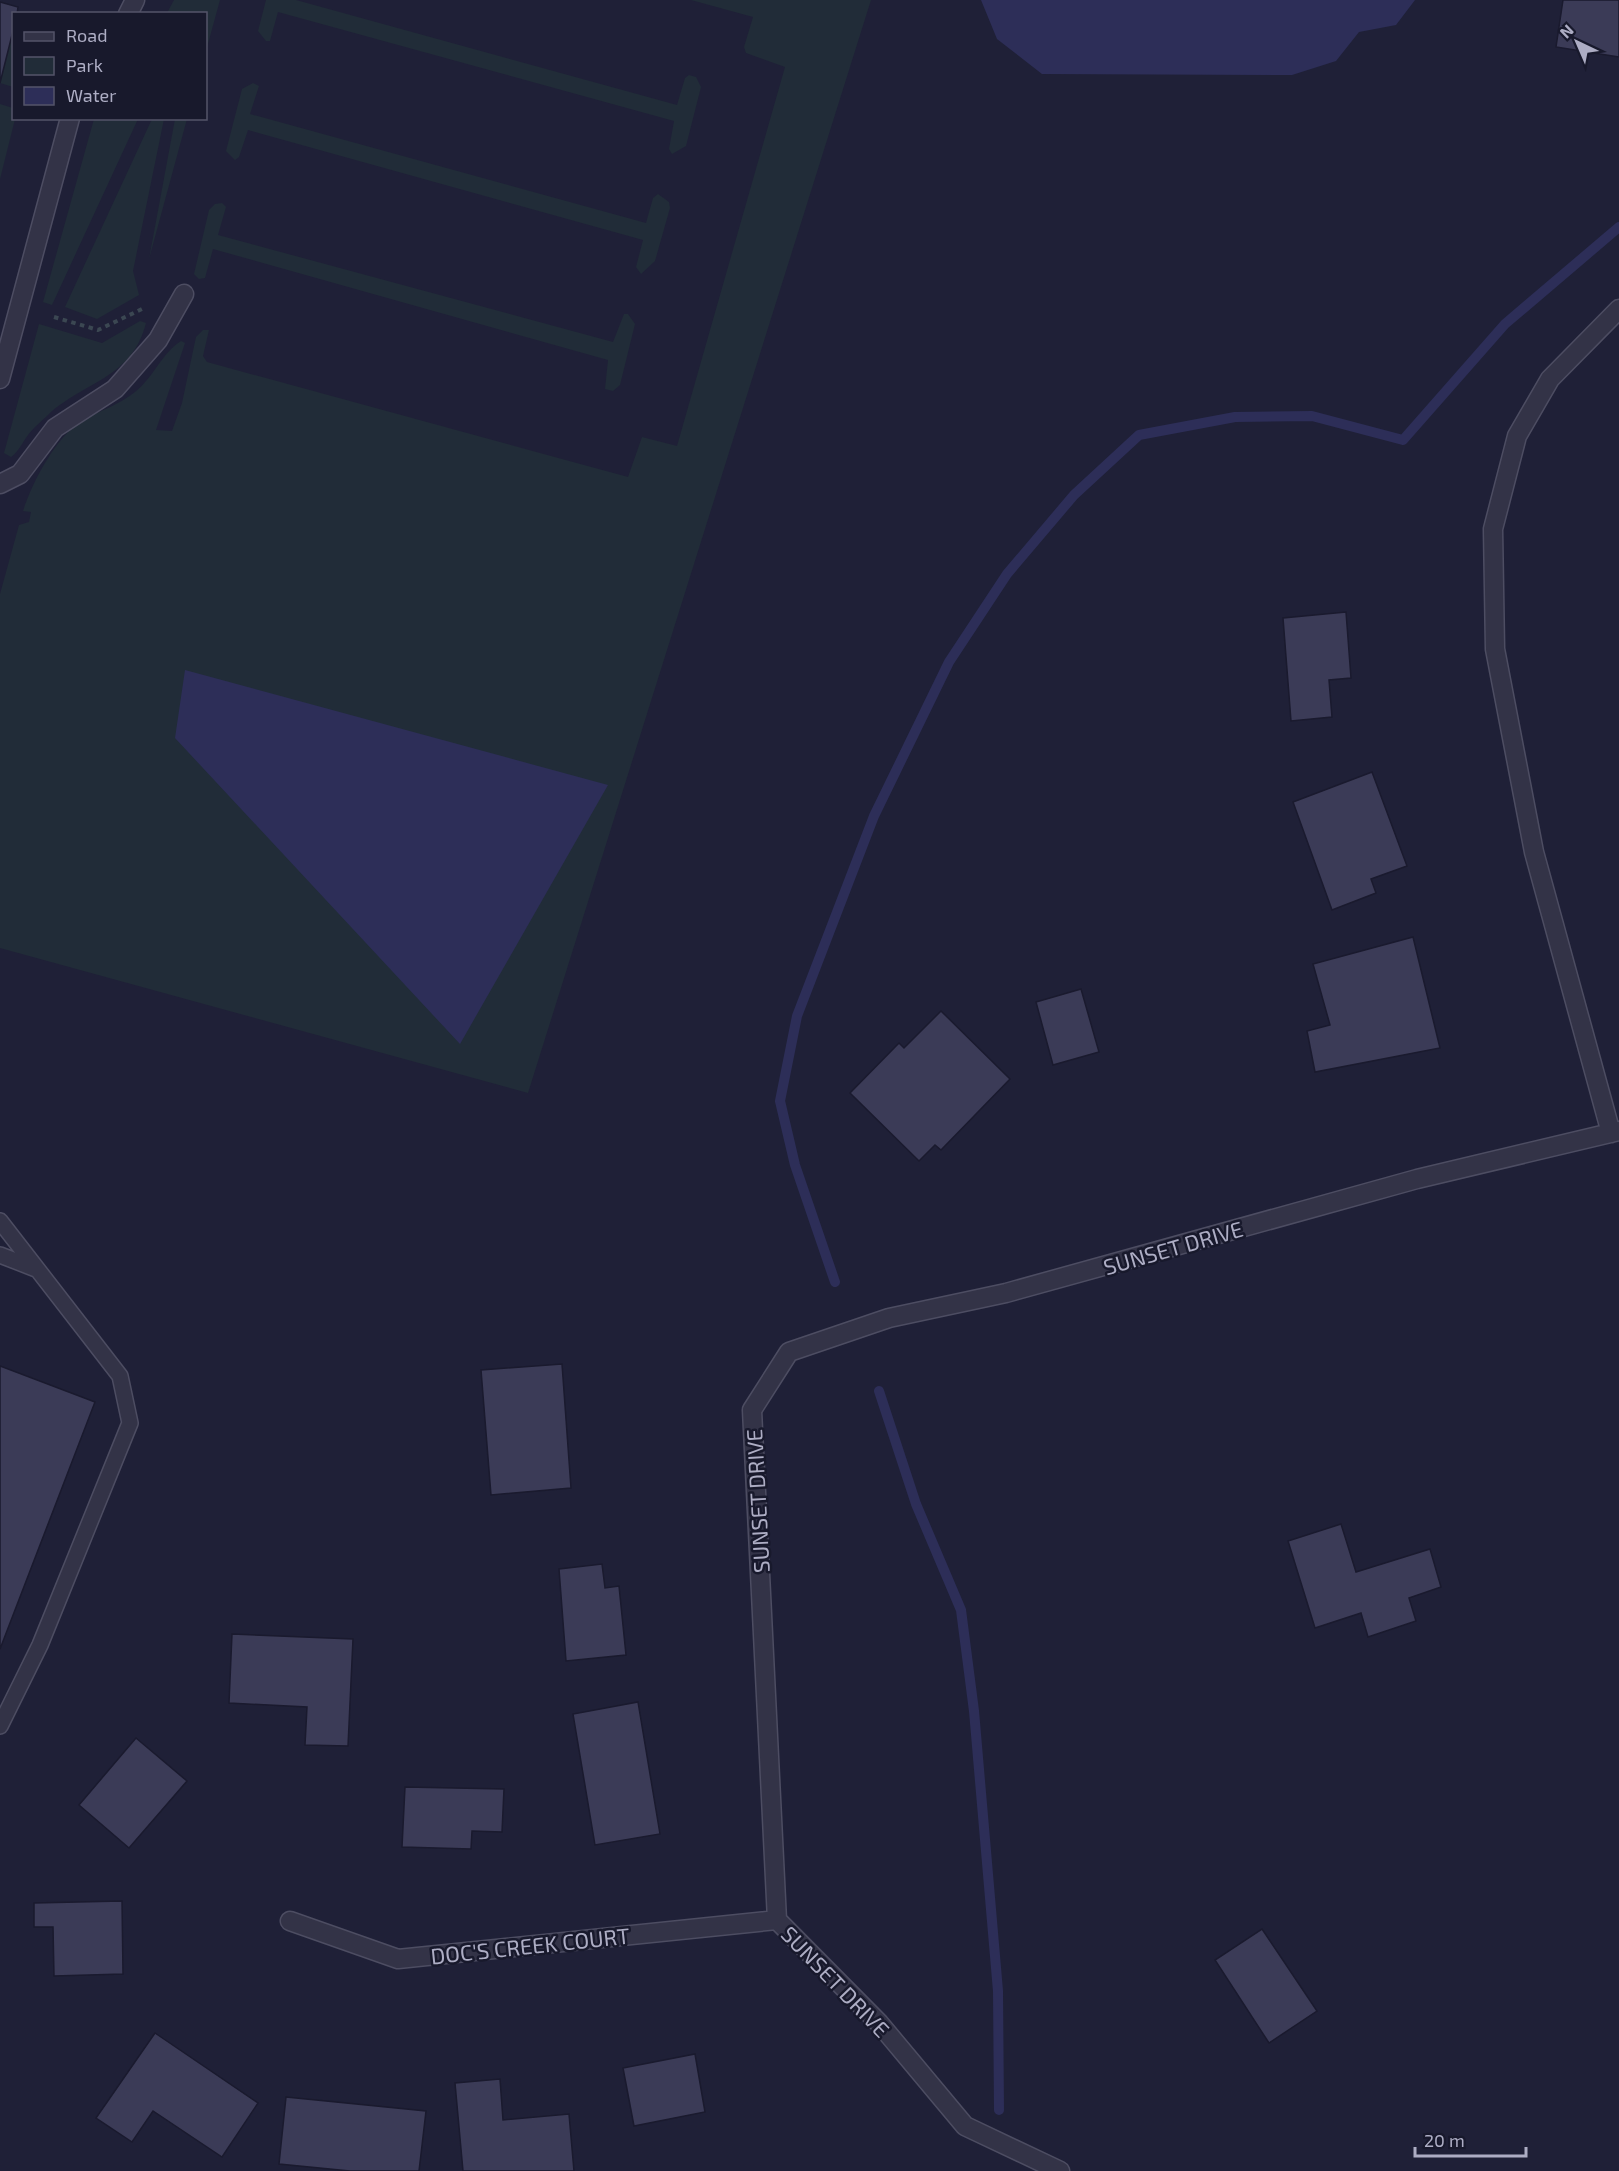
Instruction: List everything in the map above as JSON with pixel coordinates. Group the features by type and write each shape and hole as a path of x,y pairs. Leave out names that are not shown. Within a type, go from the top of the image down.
{"street":[{"path":"0,380 69,120"},
{"path":"0,484 20,474 55,428 115,389 158,340 184,294"},
{"path":"1615,1132 1533,852 1495,649 1492,529 1517,436 1550,379 1619,309"},
{"name":"SUNSET DRIVE","path":"1060,2171 964,2126 879,2023 777,1920 752,1410 789,1352 889,1318 1006,1293 1417,1179 1615,1132"},
{"name":"DOC'S CREEK COURT","path":"290,1921 398,1959 777,1920"}],"lane":[{"path":"0,1221 120,1376 129,1423 40,1645 0,1726"},
{"path":"0,1255 38,1270"}],"path":[{"path":"54,317 98,330 143,308"}],"green space":[{"path":"174,0 220,0 207,47 207,12 168,12"},
{"path":"266,0 296,0 677,105 685,78 689,75 696,77 701,87 686,146 672,154 669,149 674,121 278,12 270,41 266,41 258,31"},
{"path":"691,0 871,0 528,1093 0,948 0,594 19,525 29,522 31,512 23,511 32,487 46,461 73,427 135,392 174,346 181,341 185,343 156,430 172,431 182,403 196,337 203,330 209,330 203,356 207,362 628,477 642,437 677,446 785,67 746,53 744,47 753,17"},
{"path":"12,31 12,87 0,83"},
{"path":"253,83 259,86 250,114 646,223 653,198 658,194 669,202 670,208 655,261 641,274 636,267 643,240 248,130 239,157 235,160 226,151 242,89"},
{"path":"0,104 12,108 12,120 15,120 0,179"},
{"path":"94,120 138,120 52,305 43,302"},
{"path":"152,120 164,120 133,271 139,295 97,319 65,307"},
{"path":"175,120 187,120 149,259"},
{"path":"222,203 226,207 218,235 613,342 624,314 628,314 635,324 620,385 613,391 605,389 608,360 213,249 205,278 199,279 194,274 209,210 215,204"},
{"path":"140,321 146,323 139,341 131,355 120,366 51,412 30,432 11,457 4,453 39,324 102,343"}],"water":[{"path":"981,0 1415,0 1396,25 1359,32 1336,61 1292,75 1042,74 997,39"},
{"path":"185,670 608,785 460,1044 175,738"}],"building":[{"path":"1563,0 1619,0 1619,57 1556,47"},
{"path":"0,2 18,7 17,12 12,12 12,35 0,83"},
{"path":"1346,612 1351,678 1329,680 1332,717 1291,721 1283,618"},
{"path":"1372,772 1407,866 1371,879 1376,893 1332,910 1293,802"},
{"path":"1413,937 1440,1048 1315,1072 1307,1031 1330,1025 1313,964"},
{"path":"1081,989 1099,1052 1053,1065 1036,1002"},
{"path":"941,1011 1010,1079 941,1150 935,1145 919,1161 850,1093 899,1043 904,1048"},
{"path":"562,1364 571,1488 491,1495 481,1370"},
{"path":"0,1366 95,1402 0,1649"},
{"path":"1341,1524 1356,1572 1430,1549 1441,1587 1409,1598 1416,1621 1368,1637 1361,1613 1315,1628 1288,1541"},
{"path":"602,1564 605,1588 619,1586 626,1655 566,1661 559,1569"},
{"path":"232,1634 353,1639 348,1746 305,1745 307,1707 229,1703"},
{"path":"638,1702 660,1834 595,1845 573,1714"},
{"path":"136,1738 187,1781 129,1848 79,1805"},
{"path":"405,1787 504,1789 502,1832 472,1831 471,1849 402,1847"},
{"path":"122,1901 123,1974 54,1976 53,1927 34,1927 34,1903"},
{"path":"1262,1929 1317,2011 1269,2043 1215,1960"},
{"path":"155,2033 258,2103 222,2157 153,2111 132,2142 96,2118"},
{"path":"695,2054 705,2112 634,2126 623,2068"},
{"path":"500,2079 503,2120 569,2114 574,2171 463,2171 455,2083"},
{"path":"286,2097 426,2111 419,2171 350,2171 279,2164"}],"waterway":[{"path":"835,1282 795,1165 780,1101 797,1016 874,816 949,662 1007,574 1074,495 1139,435 1235,417 1312,416 1403,440 1505,324 1619,227"},
{"path":"879,1391 916,1504 961,1610 974,1711 998,1991 999,2110"}]}
